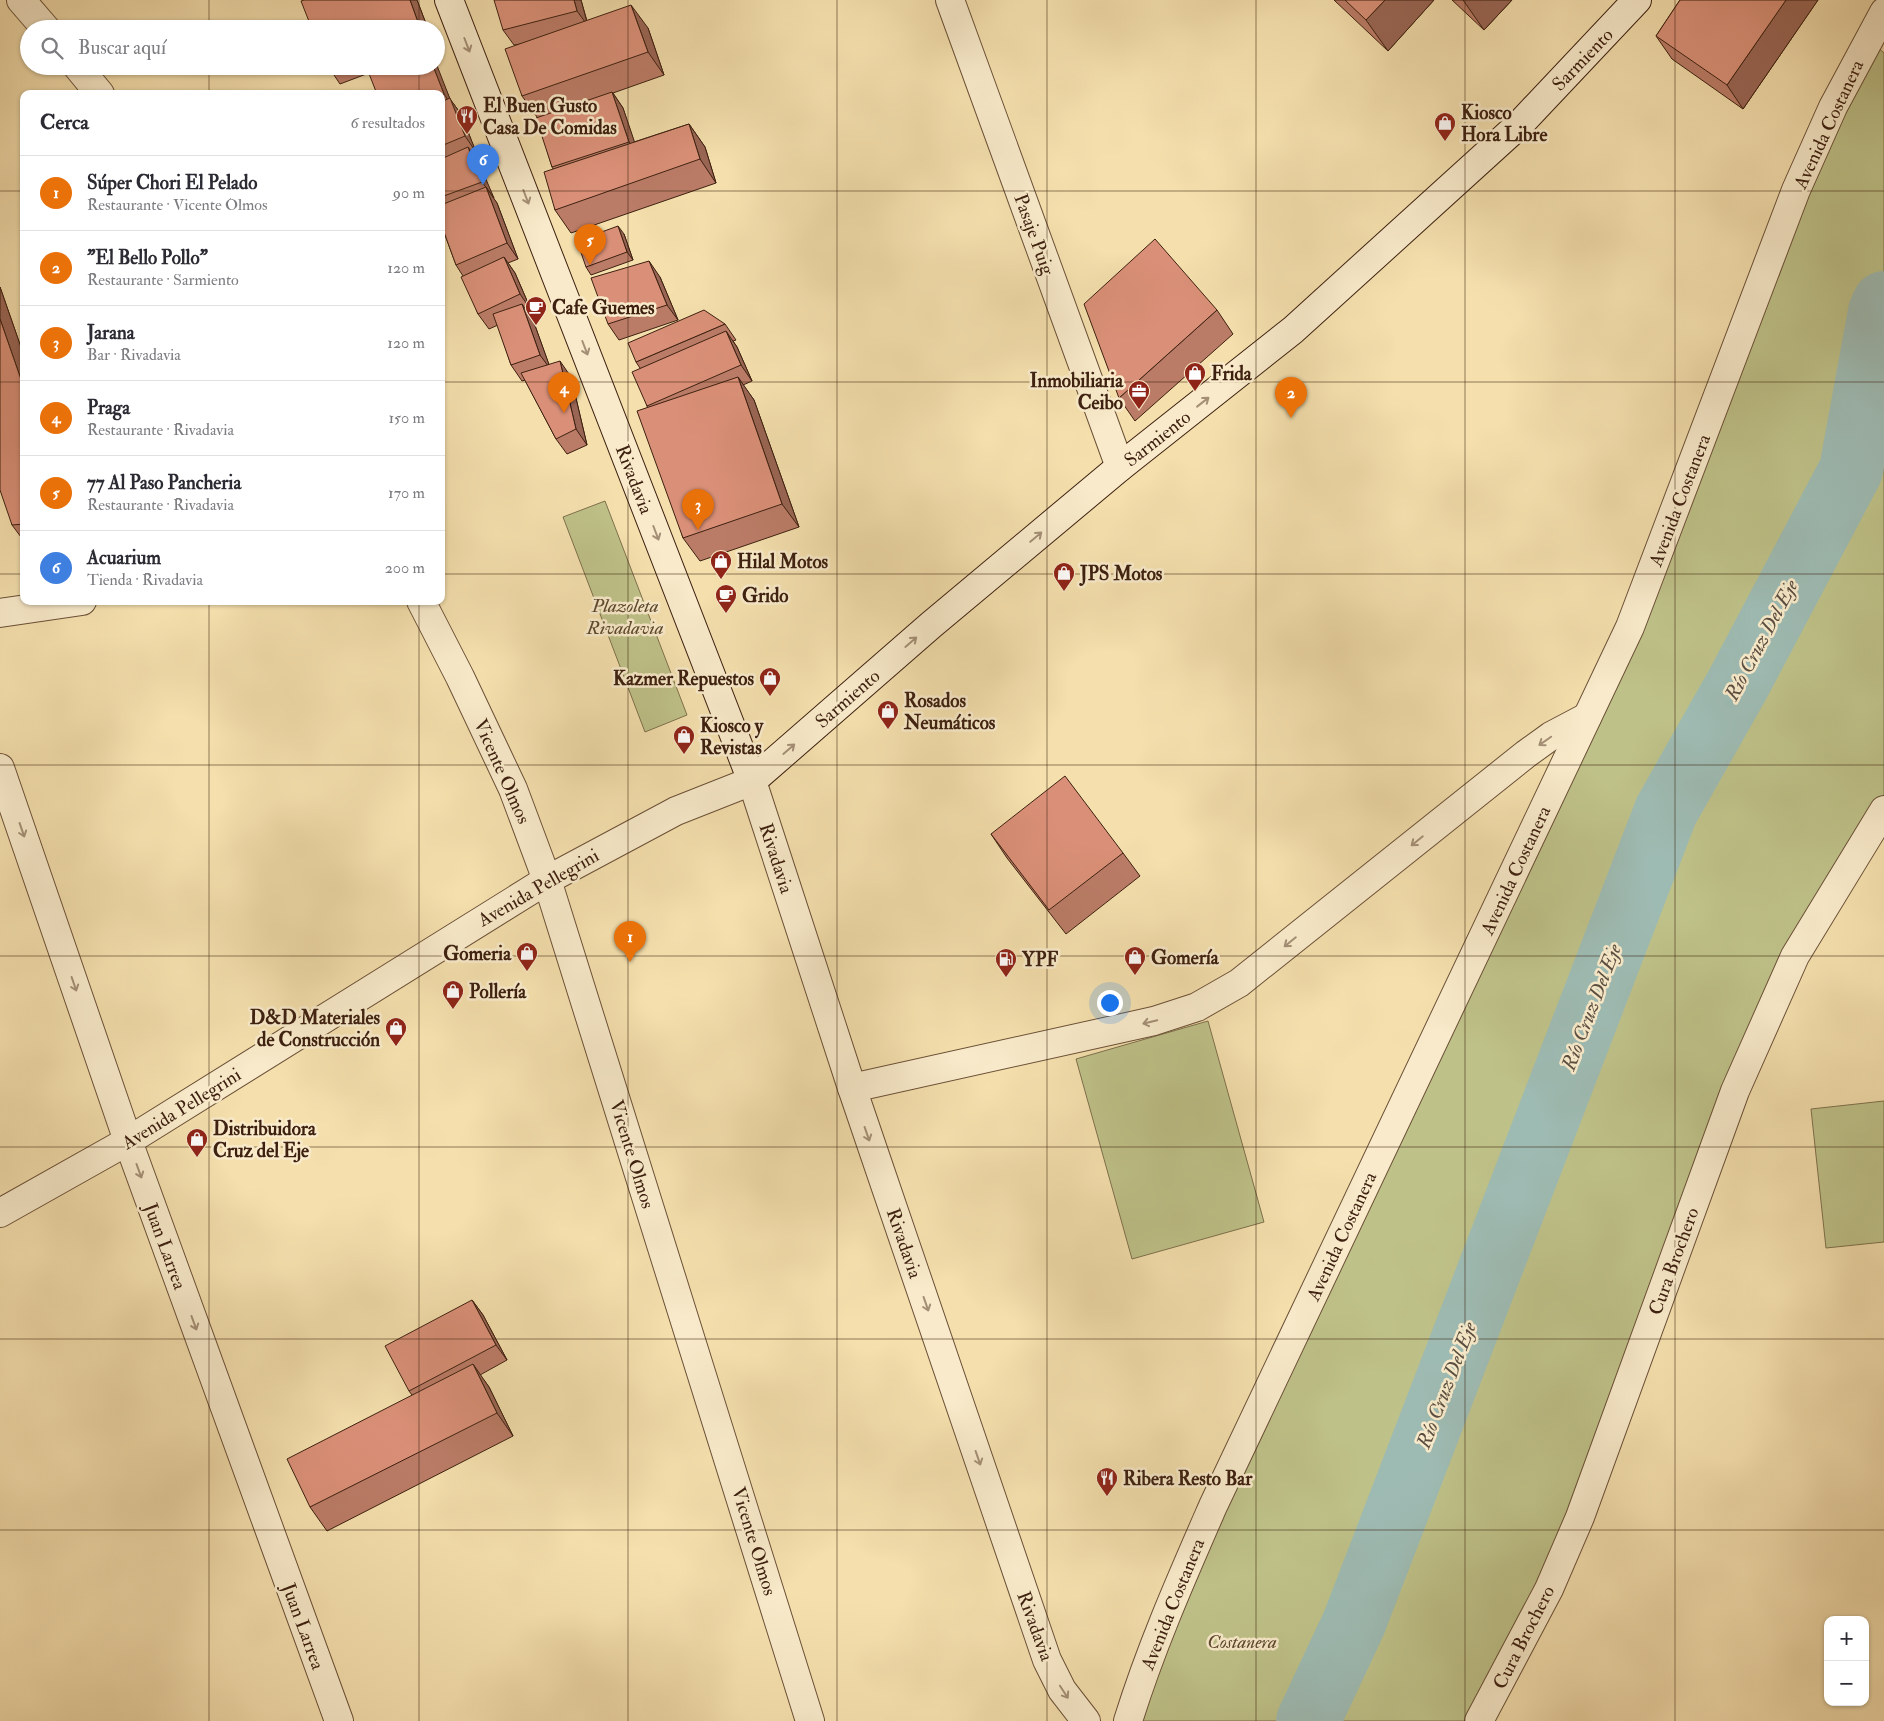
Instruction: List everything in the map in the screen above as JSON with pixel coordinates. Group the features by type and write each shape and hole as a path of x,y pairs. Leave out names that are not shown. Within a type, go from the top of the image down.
{"street":[{"name":"Rivadavia","path":"449,0 752,781 852,1088 1047,1660 1062,1690 1086,1721"},
{"name":"Pasaje Puig","path":"950,0 1120,467"},
{"name":"Sarmiento","path":"752,781 931,625 1120,467 1294,330 1522,123 1637,0"},
{"path":"15,4 35,20"},
{"name":"Avenida Costanera","path":"1128,1721 1142,1676 1166,1615 1213,1506 1630,627 1796,190 1833,107 1876,47 1884,12"},
{"path":"84,75 97,90"},
{"path":"0,613 55,605"},
{"name":"Vicente Olmos","path":"424,605 513,789 546,880 810,1721"},
{"path":"852,1088 1154,1021 1196,1007 1239,983 1526,754 1551,736 1587,718"},
{"name":"Juan Larrea","path":"0,768 128,1141 338,1721"},
{"name":"Avenida Pellegrini","path":"0,1213 128,1141 546,880 676,811 752,781"},
{"name":"Cura Brochero","path":"1479,1721 1549,1589 1580,1516 1735,1091 1795,956 1884,810"}],"green space":[{"name":"Costanera","path":"1869,40 1884,53 1884,810 1795,956 1580,1517 1479,1721 1308,1721 1354,1623 1583,1025 1295,1721 1128,1721 1587,717"},
{"name":"Plazoleta Rivadavia","path":"605,501 687,715 645,732 563,517"},
{"path":"1208,1021 1264,1222 1132,1259 1076,1059"},
{"path":"1884,1101 1884,1242 1826,1248 1811,1109"}],"building":[{"path":"410,0 417,20 308,20 301,1"},
{"path":"494,0 574,0 577,11 503,30"},
{"path":"1345,0 1385,0 1366,20"},
{"path":"1680,0 1786,0 1727,85 1656,36"},
{"path":"631,5 648,52 522,96 505,49"},
{"path":"370,75 437,75 442,90 375,90"},
{"path":"612,92 629,142 552,167 536,118"},
{"path":"450,98 465,136 445,144 445,100"},
{"path":"689,124 700,159 555,210 544,172"},
{"path":"468,147 482,182 445,196 445,157"},
{"path":"486,187 507,243 456,265 445,235 445,203"},
{"path":"618,226 627,252 586,267 577,241"},
{"path":"1155,239 1217,310 1119,398 1084,304"},
{"path":"504,257 520,294 478,314 461,277"},
{"path":"649,261 667,305 608,324 591,278"},
{"path":"522,304 540,355 511,365 493,314"},
{"path":"704,310 725,324 636,362 628,343"},
{"path":"0,319 20,376 20,524 12,525 0,490"},
{"path":"726,331 741,365 647,406 632,372"},
{"path":"560,361 576,429 556,439 521,373"},
{"path":"738,377 782,504 683,538 637,411"},
{"path":"1065,776 1123,853 1049,910 991,834"},
{"path":"472,1300 496,1345 409,1391 385,1346"},
{"path":"473,1364 497,1413 310,1507 287,1459"}],"waterway":[{"name":"Río Cruz Del Eje","path":"1308,1721 1354,1623 1666,811 1739,682 1851,470 1880,312 1884,303"}],"place":[{"name":"El Buen Gusto Casa De Comidas","path":"467,135"},
{"name":"Kiosco Hora Libre","path":"1445,142"},
{"name":"Acuarium","path":"483,185"},
{"name":"77 Al Paso Pancheria","path":"590,265"},
{"name":"Cafe Guemes","path":"536,326"},
{"name":"Frida","path":"1195,392"},
{"name":"Inmobiliaria Ceibo","path":"1139,410"},
{"name":"Praga","path":"564,413"},
{"name":"\"El Bello Pollo\"","path":"1291,418"},
{"name":"Jarana","path":"698,530"},
{"name":"Hilal Motos","path":"721,580"},
{"name":"JPS Motos","path":"1064,592"},
{"name":"Grido","path":"726,614"},
{"name":"Kazmer Repuestos","path":"770,697"},
{"name":"Rosados Neumáticos","path":"888,730"},
{"name":"Kiosco y Revistas","path":"684,755"},
{"name":"Súper Chori El Pelado","path":"630,962"},
{"name":"Gomeria","path":"527,972"},
{"name":"Gomería","path":"1135,976"},
{"name":"YPF","path":"1006,978"},
{"name":"Pollería","path":"453,1010"},
{"name":"D&D Materiales de Construcción","path":"396,1047"},
{"name":"Distribuidora Cruz del Eje","path":"197,1158"},
{"name":"Ribera Resto Bar","path":"1107,1497"}]}
